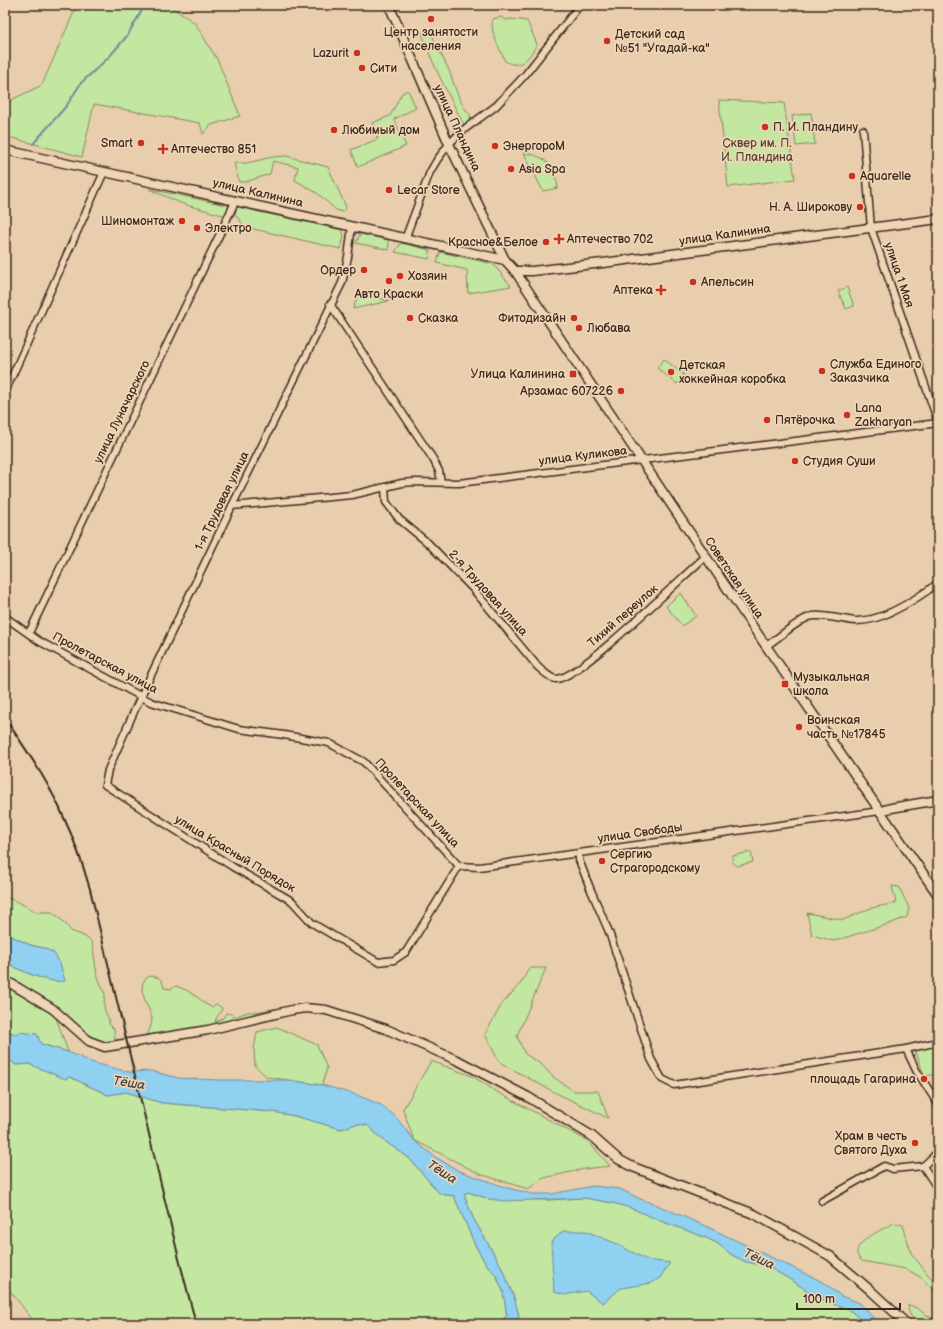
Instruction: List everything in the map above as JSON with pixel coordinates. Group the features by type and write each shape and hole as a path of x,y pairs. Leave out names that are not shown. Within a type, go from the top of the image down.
{"street":[{"name":"улица Пландина","path":"388,5 450,144 505,260"},
{"path":"405,239 430,172 437,160 462,131 496,106 525,75 580,5"},
{"name":"улица 1 Мая","path":"863,130 871,228 938,422"},
{"name":"улица Калинина","path":"5,150 505,260"},
{"path":"5,392 104,172"},
{"name":"улица Луначарского","path":"28,634 236,200"},
{"name":"улица Калинина","path":"515,270 532,271 603,263 938,219"},
{"name":"1-я Трудовая улица","path":"105,785 108,770 141,696 330,304 342,283 348,257 352,226"},
{"name":"Советская улица","path":"505,260 515,270 766,646 880,811 885,816 938,895"},
{"path":"330,304 433,459 439,471 441,482"},
{"name":"улица Куликова","path":"232,506 352,495 402,483 459,483 938,422"},
{"name":"2-я Трудовая улица","path":"385,488 386,502 399,519 428,543 473,589 538,667 549,677"},
{"name":"Тихий переулок","path":"549,677 556,679 569,674 595,655 706,557"},
{"path":"766,646 811,616 832,617 856,621 870,619 899,609 919,598 938,583"},
{"name":"Пролетарская улица","path":"5,617 39,641 151,702 239,729 329,743 364,762 459,866"},
{"name":"улица Красный Порядок","path":"105,785 233,867 292,901 312,923 378,962 394,960 406,952 459,866"},
{"name":"улица Свободы","path":"459,866 479,867 579,854 880,811 938,800"},
{"path":"579,854 579,860 609,932 651,1059 662,1079 674,1085 906,1049 938,1042"},
{"path":"5,980 53,1009 90,1041 104,1047 208,1030 305,1008 326,1010 386,1029 459,1062 528,1097 592,1136 618,1159 633,1167 754,1214 830,1256 869,1289 906,1324"},
{"path":"906,1049 916,1070 938,1104"},
{"path":"822,1201 884,1166 893,1169 923,1166 938,1150"},
{"path":"923,1166 938,1189"}],"green space":[{"path":"77,5 170,5 195,23 218,61 240,116 211,125 203,134 200,123 94,104 82,157 5,136 5,103 42,85"},
{"path":"501,17 505,20 512,19 527,21 537,44 532,53 520,63 510,64 505,61 496,40 492,29 493,19"},
{"path":"426,30 430,31 448,68 457,94 471,116 464,125 431,57 422,33"},
{"path":"408,90 416,108 394,119 406,146 358,167 351,150 378,139 372,123 390,116 402,93"},
{"name":"Сквер им. П. И. Пландина","path":"719,100 784,103 795,179 728,187"},
{"path":"811,113 815,144 796,146 792,116"},
{"path":"524,153 532,154 548,163 552,168 558,188 543,191"},
{"path":"286,156 328,167 346,207 342,212 336,210 317,193 295,180 298,167 273,161 270,174 245,182 239,182 234,163 247,163 272,157"},
{"path":"149,189 231,206 226,216 183,204"},
{"path":"237,207 342,230 344,236 341,249 245,227 235,214"},
{"path":"360,234 388,240 389,250 356,243"},
{"path":"401,243 430,250 429,259 395,252"},
{"path":"440,252 493,264 511,286 468,293 467,270 437,263"},
{"path":"847,287 854,306 846,309 838,291"},
{"path":"359,292 389,301 353,309"},
{"name":"Детская хоккейная коробка","path":"664,359 684,375 677,384 657,368"},
{"path":"681,593 696,616 682,626 666,606"},
{"path":"751,852 753,862 737,866 733,863 732,856"},
{"path":"892,886 899,887 909,908 907,917 834,941 812,935 807,913 843,920 871,908 896,903"},
{"path":"5,897 36,912 52,912 64,922 71,931 84,936 92,942 97,975 105,994 105,1011 109,1024 114,1029 115,1042 112,1044 94,1039 5,977 5,962 26,973 43,979 58,981 65,980 44,948 30,945 5,933"},
{"path":"529,968 546,968 517,1036 525,1054 541,1064 553,1077 574,1091 598,1091 608,1118 554,1092 499,1062 485,1034 502,1004 521,983"},
{"path":"150,976 160,979 164,988 171,989 176,986 186,990 207,1005 212,1007 216,1004 222,1008 215,1022 223,1018 226,1013 231,1014 234,1017 248,1012 290,1008 147,1038 152,1019 142,990 142,985"},
{"path":"5,980 53,1009 68,1052 5,1031"},
{"path":"277,1027 317,1045 327,1068 322,1085 267,1077 255,1066 254,1049 257,1032"},
{"path":"938,1039 938,1074 924,1076 913,1043"},
{"path":"5,1056 16,1065 29,1064 70,1077 108,1095 126,1092 162,1103 273,1112 295,1116 341,1129 356,1124 367,1125 383,1140 409,1158 440,1194 454,1196 475,1245 486,1264 496,1275 503,1291 507,1316 497,1324 36,1324 5,1284"},
{"path":"431,1061 472,1076 497,1092 588,1141 610,1166 584,1169 544,1178 528,1189 480,1174 414,1140 403,1109"},
{"path":"468,1192 489,1199 548,1200 585,1198 631,1208 717,1243 732,1255 746,1262 767,1266 817,1297 851,1311 866,1324 515,1324 519,1315 501,1266 473,1218 464,1194"},
{"path":"894,1223 903,1225 911,1253 934,1282 938,1283 938,1294 919,1276 905,1269 862,1261 858,1256 858,1248 866,1239"},
{"path":"908,1305 938,1320 938,1324 917,1322 911,1316"}],"water":[{"path":"5,933 30,945 44,948 54,953 60,963 65,981 42,978 5,962"},
{"name":"Тёша","path":"6,1030 15,1034 20,1032 37,1034 41,1044 68,1052 94,1063 129,1072 151,1071 178,1078 219,1080 287,1080 322,1085 357,1095 381,1105 395,1116 414,1140 435,1157 459,1171 508,1188 532,1194 552,1194 593,1186 620,1189 712,1229 825,1283 841,1296 860,1303 879,1324 866,1324 851,1311 817,1297 767,1266 746,1262 732,1255 717,1243 631,1208 585,1198 504,1201 489,1199 468,1192 464,1194 473,1218 501,1266 514,1297 519,1316 515,1324 497,1324 507,1316 503,1291 496,1275 486,1264 475,1245 454,1196 440,1194 409,1158 383,1140 367,1125 356,1124 341,1129 295,1116 273,1112 162,1103 126,1092 108,1095 70,1077 65,1079 29,1064 16,1065 5,1056"},
{"path":"563,1231 586,1231 615,1243 647,1260 670,1263 660,1278 652,1283 621,1288 603,1303 586,1291 564,1295 554,1292 551,1242"}],"waterway":[{"path":"33,144 67,105 81,83 109,57 127,36 145,5"},
{"path":"5,173 10,168"}],"railway":[{"path":"5,718 37,766 58,805 72,835 85,871 196,1324"}],"place":[{"name":"Центр занятости населения","path":"431,19"},
{"name":"Детский сад №51 \"Угадай-ка\"","path":"607,41"},
{"name":"Lazurit","path":"357,53"},
{"name":"Сити","path":"362,68"},
{"name":"П. И. Пландину","path":"765,127"},
{"name":"Любимый дом","path":"334,130"},
{"name":"Smart","path":"141,143"},
{"name":"ЭнергороМ","path":"495,146"},
{"name":"Аптечество 851","path":"163,149"},
{"name":"Asia Spa","path":"511,169"},
{"name":"Aquarelle","path":"852,176"},
{"name":"Lecar Store","path":"389,190"},
{"name":"Н. А. Широкову","path":"860,207"},
{"name":"Шиномонтаж","path":"182,221"},
{"name":"Электро","path":"197,228"},
{"name":"Аптечество 702","path":"559,239"},
{"name":"Красное&Белое","path":"546,242"},
{"name":"Ордер","path":"364,270"},
{"name":"Хозяин","path":"400,276"},
{"name":"Авто Краски","path":"389,281"},
{"name":"Апельсин","path":"693,282"},
{"name":"Аптека","path":"661,290"},
{"name":"Сказка","path":"410,318"},
{"name":"Фитодизайн","path":"574,318"},
{"name":"Любава","path":"579,328"},
{"name":"Служба Единого Заказчика","path":"822,371"},
{"name":"Детская хоккейная коробка","path":"671,372"},
{"name":"Улица Калинина","path":"573,374"},
{"name":"Арзамас 607226","path":"621,391"},
{"name":"Lana Zakharyan","path":"847,415"},
{"name":"Пятёрочка","path":"767,420"},
{"name":"Студия Суши","path":"795,461"},
{"name":"Музыкальная школа","path":"785,684"},
{"name":"Воинская часть №17845","path":"799,727"},
{"name":"Сергию Страгородскому","path":"602,861"},
{"name":"площадь Гагарина","path":"924,1079"},
{"name":"Храм в честь Святого Духа","path":"915,1143"}]}
